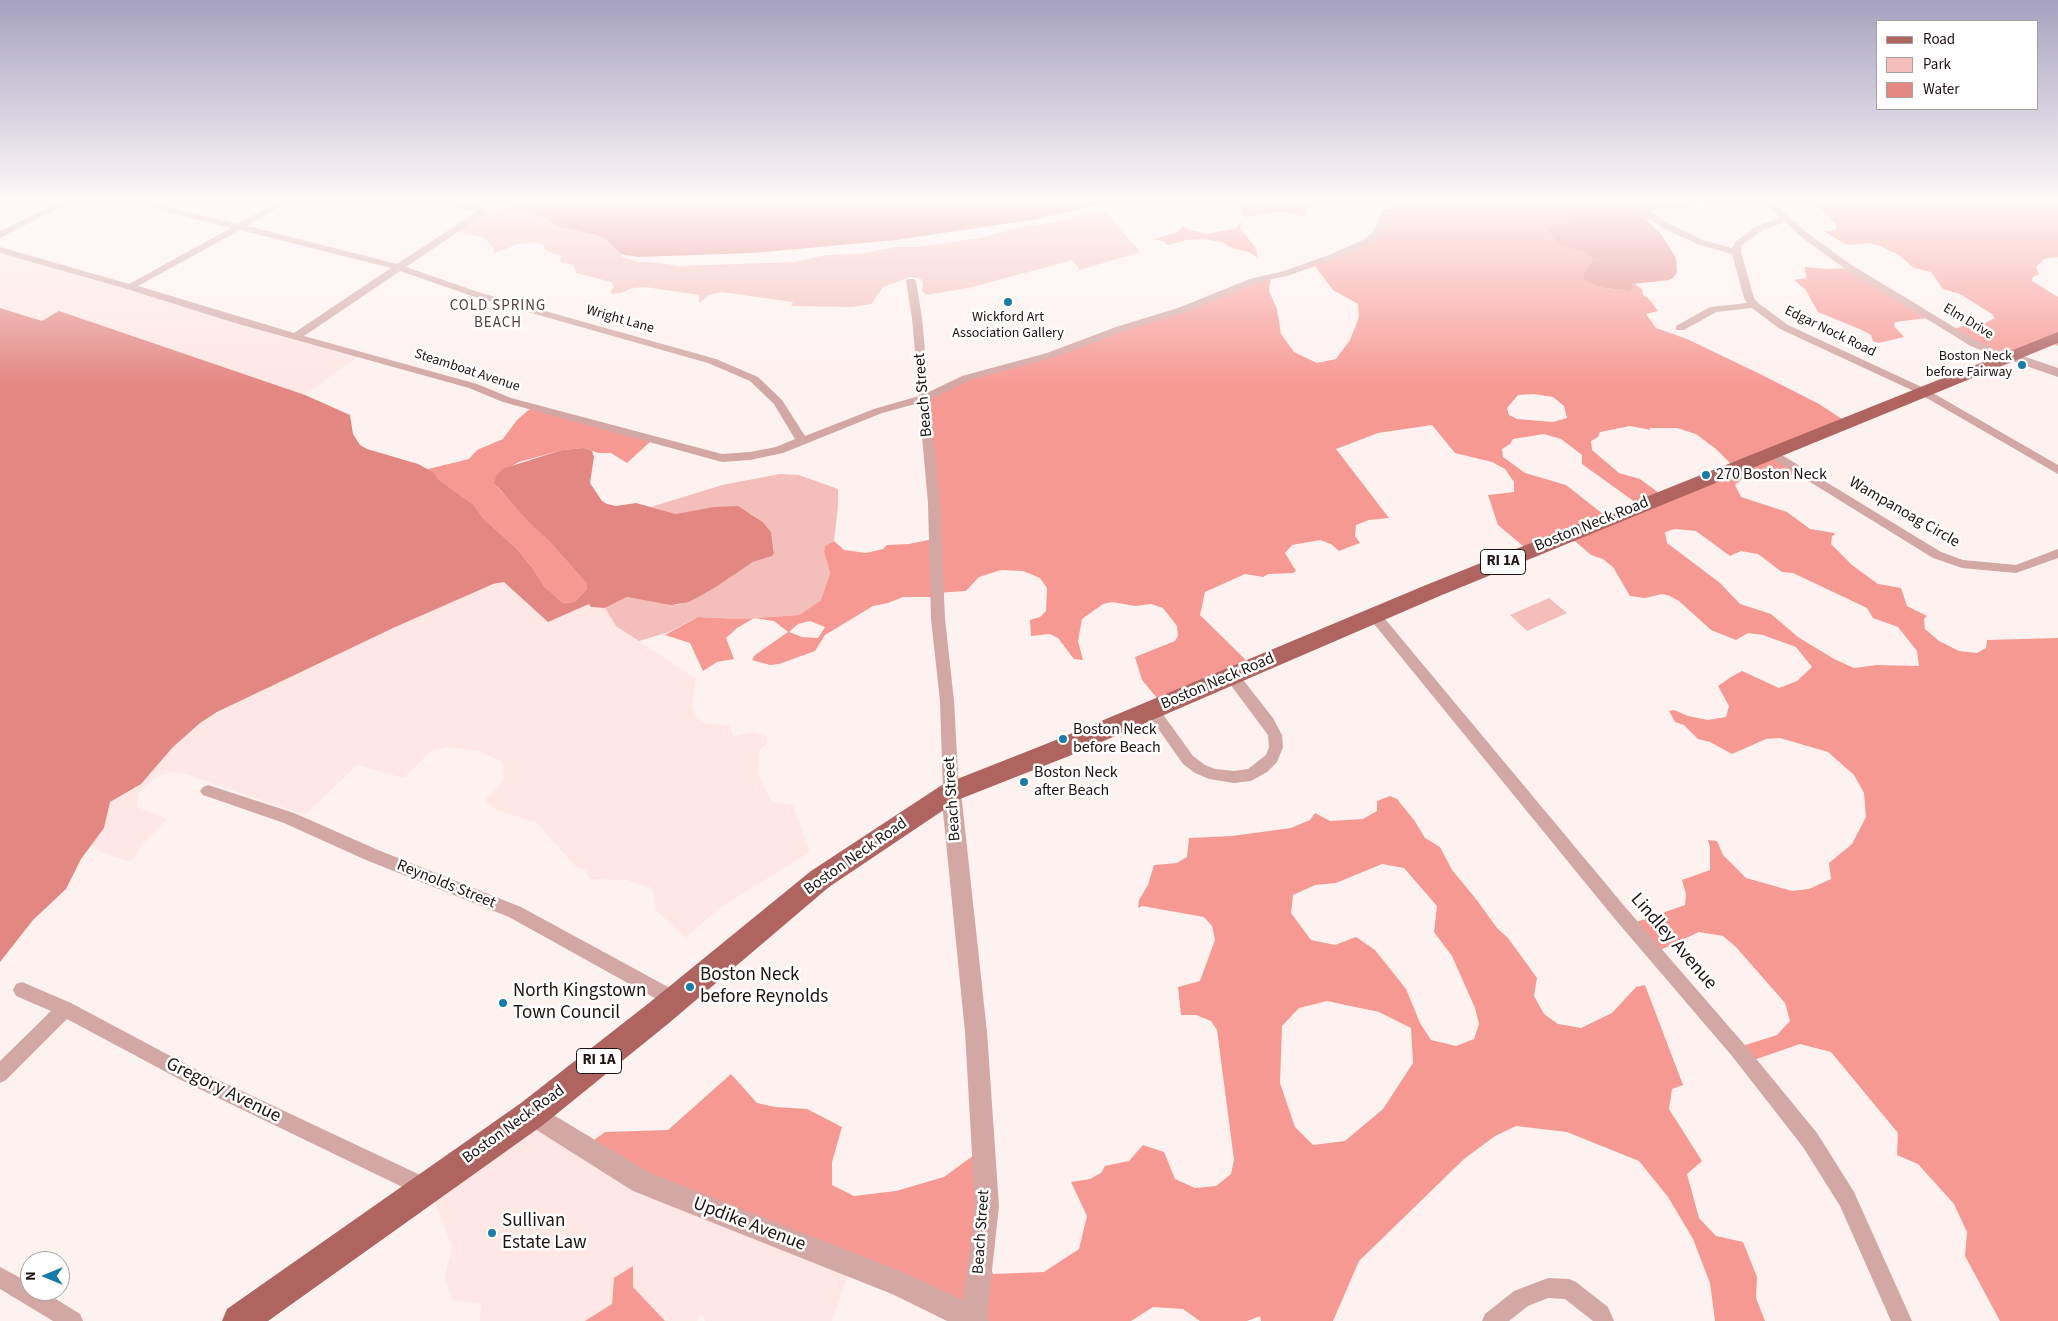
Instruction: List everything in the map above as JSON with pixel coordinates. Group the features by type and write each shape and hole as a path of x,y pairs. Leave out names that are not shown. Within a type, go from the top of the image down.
{"main road":[{"name":"Boston Neck Road","path":"238,1321 532,1114 675,1000 820,879 951,792 1060,749 1375,616 2058,337"}],"street":[{"name":"Steamboat Avenue","path":"44,263 239,321 473,386 506,400 722,458 750,456 779,450 878,411 924,398"},
{"path":"130,287 175,263"},
{"name":"Wright Lane","path":"380,263 478,295 712,361 730,368 754,379 778,402 802,441"},
{"path":"297,336 409,263"},
{"path":"924,398 966,378 1051,355 1120,329 1182,310 1252,281 1287,273 1316,263"},
{"path":"1739,263 1749,298 1754,305"},
{"name":"Elm Drive","path":"1843,263 1984,349 2011,356"},
{"name":"Beach Street","path":"911,281 917,318 934,503 938,619 947,700 951,792 976,1032 987,1206 975,1319"},
{"path":"1680,328 1714,308 1754,305"},
{"name":"Edgar Nock Road","path":"1754,305 1784,327 1922,392"},
{"path":"2011,356 2058,373"},
{"path":"1922,392 2058,470"},
{"name":"Wampanoag Circle","path":"1772,453 1937,555 1962,564 2016,569 2058,553"},
{"name":"Lindley Avenue","path":"1375,616 1620,913 1738,1050 1810,1140 1847,1200 1902,1321"},
{"path":"1152,710 1188,760 1200,769 1214,775 1234,777 1251,774 1262,768 1272,758 1276,747 1275,734 1268,722 1232,676"},
{"name":"Reynolds Street","path":"208,791 289,818 372,855 515,912 675,1000"},
{"name":"Gregory Avenue","path":"22,990 65,1009 187,1074 426,1188"},
{"path":"0,1074 65,1009"},
{"name":"Updike Avenue","path":"532,1114 642,1182 900,1284 952,1310 975,1319"},
{"path":"0,1278 73,1321"},
{"path":"1492,1321 1521,1298 1548,1288 1569,1289 1601,1314 1604,1321"}],"shaded area":[{"path":"0,263 40,263 360,355 305,395 59,312 42,321 0,308"},
{"path":"1314,263 1591,263 1584,273 1588,281 1597,287 1628,291 1632,284 1635,284 1642,289 1643,295 1648,298 1658,311 1646,314 1656,328 1687,339 1758,373 1819,404 1842,419 1773,452 1799,472 1780,480 1745,476 1735,485 1741,497 1787,512 1810,529 1834,533 1831,544 1852,565 1878,584 1901,588 1907,606 1927,616 1924,619 1925,629 1939,641 1959,651 1977,653 1986,648 1987,640 2058,638 2058,1321 2000,1321 1965,1256 1967,1232 1954,1204 1918,1164 1897,1155 1898,1133 1831,1052 1800,1044 1748,1062 1739,1047 1777,1035 1790,1021 1785,1003 1736,947 1723,936 1699,932 1654,953 1631,924 1685,905 1686,894 1682,880 1710,870 1710,847 1708,840 1717,841 1723,855 1746,878 1792,891 1809,889 1831,879 1829,863 1852,844 1866,817 1864,793 1854,775 1828,752 1780,738 1766,739 1732,754 1710,742 1698,739 1684,725 1675,722 1669,711 1674,710 1688,716 1708,720 1726,717 1729,706 1718,686 1731,677 1742,671 1779,688 1797,681 1812,667 1796,647 1763,635 1748,633 1736,640 1711,630 1679,601 1670,596 1662,594 1645,598 1630,596 1613,567 1603,559 1591,555 1569,536 1528,550 1498,525 1488,495 1514,492 1514,482 1505,469 1492,462 1455,453 1432,425 1378,433 1336,449 1389,518 1369,520 1356,525 1355,536 1360,543 1339,551 1331,544 1320,540 1292,545 1285,553 1296,571 1293,573 1268,574 1263,577 1245,574 1205,592 1200,615 1252,666 1162,704 1142,680 1135,657 1175,641 1178,636 1177,626 1163,608 1151,604 1135,606 1112,602 1103,604 1082,619 1078,641 1083,660 1074,659 1058,638 1050,634 1031,636 1030,620 1040,617 1046,611 1047,588 1040,578 1023,571 1001,570 979,577 966,591 937,593 936,597 903,597 873,606 825,635 815,651 779,664 770,665 752,660 755,655 788,632 774,621 754,618 799,615 821,600 830,573 824,552 825,546 834,541 844,550 866,553 883,549 887,545 909,544 933,539 924,397 963,379 1018,365 1271,276 1269,291 1277,309 1281,334 1294,352 1317,363 1336,359 1350,340 1359,317 1358,304 1333,290","holes":["1534,394 1553,397 1564,406 1567,418 1553,422 1517,419 1509,415 1507,408 1518,395","1630,426 1651,430 1649,428 1677,428 1696,434 1716,449 1734,467 1663,496 1640,479 1619,473 1592,450 1591,441 1598,437 1600,432","1544,434 1561,439 1582,455 1582,464 1639,505 1608,518 1566,485 1525,473 1503,457 1502,449 1510,444 1513,439","1675,529 1696,531 1730,556 1741,551 1758,554 1782,572 1793,573 1867,608 1873,618 1898,627 1917,651 1919,666 1877,665 1854,668 1834,659 1798,637 1771,614 1740,604 1720,583 1667,543 1665,532","810,621 825,627 818,638 802,637 789,632 798,624"]},
{"path":"1908,263 2040,263 2036,267 2039,274 2033,277 2032,281 2058,297 2058,346 2051,342 2007,358 1954,329 1969,324 1985,323 1995,318 1992,314 1960,294 1943,289 1931,272 1914,268"},
{"path":"1805,267 1827,269 1854,268 1935,317 1895,322 1894,326 1904,337 1879,343 1873,341 1871,335 1862,330 1818,312 1805,289 1794,280 1806,278"},
{"path":"531,408 651,441 627,463 611,453 598,453 584,448 562,450 519,462 497,474 497,487 587,584 587,589 574,602 563,603 544,586 517,549 483,518 474,505 438,479 428,469 469,459 477,450 503,439 517,420"},
{"path":"504,582 548,621 589,604 591,607 605,608 616,626 696,679 692,703 696,718 707,724 730,725 733,737 751,732 766,736 768,742 758,753 759,776 771,801 793,805 810,852 718,909 686,938 656,910 652,889 627,880 589,879 586,870 576,867 537,823 492,808 485,800 504,780 503,762 478,751 447,747 430,752 404,778 357,765 305,815 186,774 173,772 156,777 138,794 137,807 168,819 142,845 130,862 101,852 92,845 104,828 110,802 141,784 173,747 200,723 267,687 393,628 480,589"},
{"path":"698,617 754,618 737,628 726,638 734,659 717,662 703,671 690,643 665,635"},
{"path":"1390,796 1397,799 1414,820 1425,838 1440,847 1452,870 1497,928 1508,938 1537,978 1534,996 1544,1014 1558,1024 1581,1028 1612,1013 1636,987 1645,985 1683,1085 1672,1089 1669,1109 1702,1161 1687,1174 1699,1218 1716,1236 1743,1242 1757,1277 1756,1298 1765,1321 1715,1321 1710,1283 1693,1239 1668,1197 1639,1161 1567,1132 1516,1126 1495,1136 1464,1159 1359,1261 1333,1321 1261,1321 1260,1316 1247,1321 1200,1321 1183,1309 1153,1307 1131,1321 960,1321 643,1186 590,1143 605,1132 668,1130 731,1074 757,1103 775,1107 807,1109 842,1127 832,1162 832,1185 854,1196 896,1191 944,1177 981,1150 990,1266 993,1274 1044,1272 1079,1249 1087,1216 1071,1182 1090,1179 1101,1173 1105,1166 1129,1161 1143,1145 1164,1152 1175,1179 1195,1188 1216,1186 1231,1174 1234,1160 1217,1030 1211,1021 1196,1015 1181,1015 1178,987 1200,981 1215,940 1212,926 1204,917 1142,906 1138,908 1139,900 1148,885 1154,865 1177,863 1187,857 1189,838 1232,836 1291,828 1310,820 1315,813 1330,821 1363,819 1377,811 1377,801","holes":["1382,864 1404,868 1437,906 1434,932 1452,956 1475,1008 1479,1024 1474,1039 1456,1046 1431,1040 1420,1023 1406,989 1375,950 1356,937 1335,945 1311,940 1291,913 1293,895 1315,885 1336,883","1327,1001 1379,1012 1411,1028 1413,1063 1383,1109 1345,1141 1313,1145 1295,1127 1280,1083 1282,1026 1299,1008"]},
{"path":"547,1121 850,1269 832,1321 705,1321 702,1314 697,1321 665,1321 633,1287 633,1266 614,1278 612,1304 585,1321 480,1321 481,1304 452,1300 445,1277 452,1247 433,1196"},
{"path":"633,1266 633,1287 665,1321 585,1321 612,1304 614,1278"}],"green space":[{"path":"563,263 653,263 678,266 776,263 1063,263 968,288 926,295 922,291 923,284 921,279 910,277 883,287 871,304 852,307 791,306 793,302 721,292 709,295 699,303 699,295 645,287 632,288 621,293 612,294 610,292 614,287 611,282 576,273 574,265"},
{"path":"1075,263 1105,263 1080,270"},
{"path":"780,474 799,475 838,489 834,541 825,546 824,552 830,573 821,600 799,615 740,619 698,617 669,632 639,641 616,626 605,608 627,597 678,605 716,587 753,562 772,556 774,550 771,532 763,522 750,513 676,514 651,507 722,485"},
{"path":"1549,598 1567,613 1527,631 1510,615"}],"water":[{"path":"1591,263 1676,263 1677,272 1669,280 1632,284 1633,289 1628,291 1597,287 1584,279 1584,273"},
{"path":"0,308 42,321 59,311 305,395 350,415 353,434 360,445 367,449 418,464 433,472 438,479 474,505 483,518 517,549 544,586 563,603 574,602 587,589 587,584 494,483 497,474 505,468 562,450 584,448 592,451 594,457 590,483 602,501 607,504 616,506 636,503 676,514 714,507 738,506 763,522 771,532 774,553 772,556 753,562 716,587 689,602 671,605 627,597 605,608 591,607 589,604 548,622 504,582 493,584 393,628 217,712 200,723 173,747 141,784 110,802 104,828 81,859 66,889 33,920 0,962"}],"place":[{"name":"Wickford Art Association Gallery","path":"1008,302"},
{"name":"Boston Neck before Fairway","path":"2022,365"},
{"name":"270 Boston Neck","path":"1706,475"},
{"name":"Boston Neck before Beach","path":"1063,739"},
{"name":"Boston Neck after Beach","path":"1024,782"},
{"name":"Boston Neck before Reynolds","path":"690,987"},
{"name":"North Kingstown Town Council","path":"503,1003"},
{"name":"Sullivan Estate Law","path":"492,1233"}],"district":[{"name":"COLD SPRING BEACH","path":"498,316"}]}
